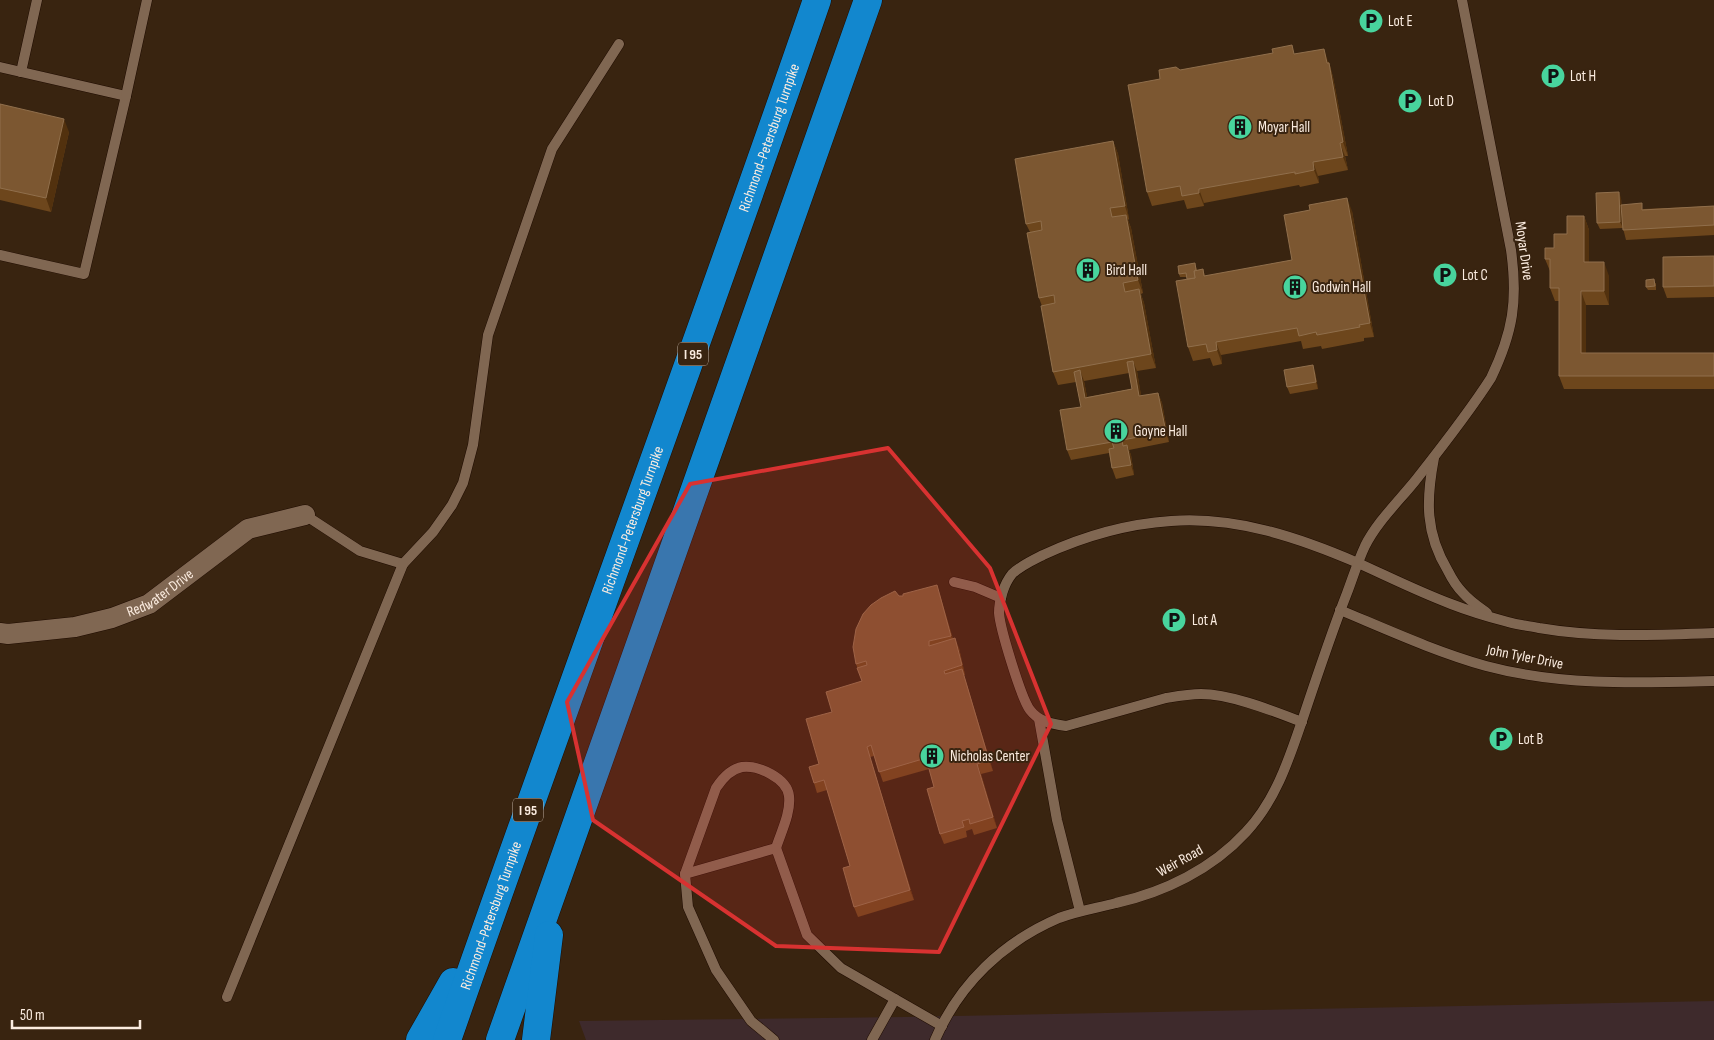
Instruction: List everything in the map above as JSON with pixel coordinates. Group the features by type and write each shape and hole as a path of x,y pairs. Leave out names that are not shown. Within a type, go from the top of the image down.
{"highway":[{"name":"Richmond-Petersburg Turnpike","path":"447,1040 564,706 734,241 817,0"},
{"path":"500,1040 868,0"},
{"path":"536,1040 558,876"},
{"path":"420,1040 490,915"}],"street":[{"name":"Redwater Drive","path":"0,633 8,634 75,627 112,618 149,604 248,529 305,515"}],"lane":[{"path":"21,72 37,0"},
{"path":"0,255 84,274 147,0"},
{"name":"Moyar Drive","path":"1340,610 1358,563 1371,536 1491,378 1511,326 1515,279 1511,250 1462,0"},
{"path":"227,997 403,564 433,532 452,505 464,482 473,444 488,335 552,149 619,44"},
{"path":"0,67 126,96"},
{"path":"1434,455 1429,485 1428,513 1430,528 1439,554 1454,582 1463,593 1492,617"},
{"path":"305,515 360,551 403,564"},
{"name":"John Tyler Drive","path":"1001,598 1012,574 1030,561 1060,547 1100,533 1135,525 1173,520 1246,526 1279,534 1315,545 1450,604 1511,623 1570,633 1633,636 1714,633"},
{"path":"954,582 976,587 1001,598 1001,627 1022,694 1029,709 1039,719 1052,724 1066,726 1166,698 1202,694 1235,700 1302,722"},
{"name":"John Tyler Drive","path":"1340,610 1429,647 1486,666 1540,677 1601,683 1714,682"},
{"name":"Weir Road","path":"935,1040 957,999 971,980 1008,947 1031,932 1060,918 1080,911 1145,895 1175,883 1201,869 1227,851 1247,832 1265,808 1279,783 1340,610"},
{"path":"1039,719 1057,820 1080,911"},
{"path":"774,1040 750,1021 716,970 688,907 685,874 716,788 730,772 742,767 754,768 770,773 781,782 789,794 788,809 776,848 808,935 841,968 942,1026"},
{"path":"685,874 776,848"},
{"path":"872,1040 895,999"}],"highlighted area":[{"path":"888,448 990,568 1051,724 939,952 776,946 593,820 567,702 690,484"}],"shaded area":[{"path":"1714,1001 1714,1040 586,1040 579,1021 906,1017"}],"building":[{"name":"Moyar Hall","path":"1292,45 1294,54 1324,49 1327,63 1329,63 1343,142 1340,143 1343,157 1313,162 1314,170 1199,189 1199,193 1182,196 1180,186 1147,192 1128,85 1160,79 1159,70 1176,67 1180,70 1273,53 1272,49"},
{"path":"0,104 64,119 46,198 0,188"},
{"name":"Bird Hall","path":"1113,141 1125,206 1110,208 1112,217 1126,215 1138,280 1123,283 1125,292 1139,289 1151,354 1053,372 1041,306 1055,303 1054,295 1039,298 1027,233 1042,230 1041,221 1026,224 1015,159"},
{"path":"1619,192 1620,222 1597,223 1596,193"},
{"name":"Godwin Hall","path":"1347,198 1370,323 1359,325 1360,327 1317,335 1316,332 1299,336 1297,328 1216,342 1217,350 1208,352 1206,344 1188,347 1176,281 1195,278 1194,271 1203,269 1204,276 1292,260 1284,215 1310,210 1309,205"},
{"path":"1642,203 1642,210 1714,206 1714,225 1623,230 1621,205"},
{"path":"1567,216 1584,216 1584,262 1604,262 1604,291 1581,291 1581,353 1714,353 1714,376 1559,376 1559,288 1550,288 1550,259 1545,259 1545,248 1554,248 1554,234 1567,234"},
{"path":"1714,256 1714,286 1663,287 1663,257"},
{"path":"1195,263 1195,278 1187,279 1186,273 1179,274 1178,266"},
{"path":"1654,279 1655,286 1646,287 1646,280"},
{"name":"Goyne Hall","path":"1133,361 1139,396 1158,393 1166,432 1122,440 1123,446 1127,445 1131,465 1112,468 1109,449 1114,448 1112,442 1067,450 1060,410 1081,407 1074,372 1080,370 1085,398 1132,389 1127,362"},
{"path":"1313,365 1316,382 1287,387 1284,370"},
{"name":"Nicholas Center","path":"937,585 951,636 929,641 929,646 955,638 962,665 944,671 945,674 962,669 989,760 977,764 993,817 970,824 969,819 962,821 964,827 940,834 927,789 934,787 926,758 879,772 871,745 867,747 910,890 854,907 843,868 850,866 824,780 814,783 809,767 819,764 806,719 832,712 826,692 862,681 857,668 867,665 866,661 856,664 853,647 856,629 863,614 871,605 895,591 899,596 903,596 903,594"}],"place":[{"name":"Lot E","path":"1371,21"},
{"name":"Lot H","path":"1553,76"},
{"name":"Lot D","path":"1410,101"},
{"name":"Moyar Hall","path":"1240,127"},
{"name":"Bird Hall","path":"1088,270"},
{"name":"Lot C","path":"1445,275"},
{"name":"Godwin Hall","path":"1295,287"},
{"name":"Goyne Hall","path":"1116,431"},
{"name":"Lot A","path":"1174,620"},
{"name":"Lot B","path":"1501,739"},
{"name":"Nicholas Center","path":"932,756"}]}
